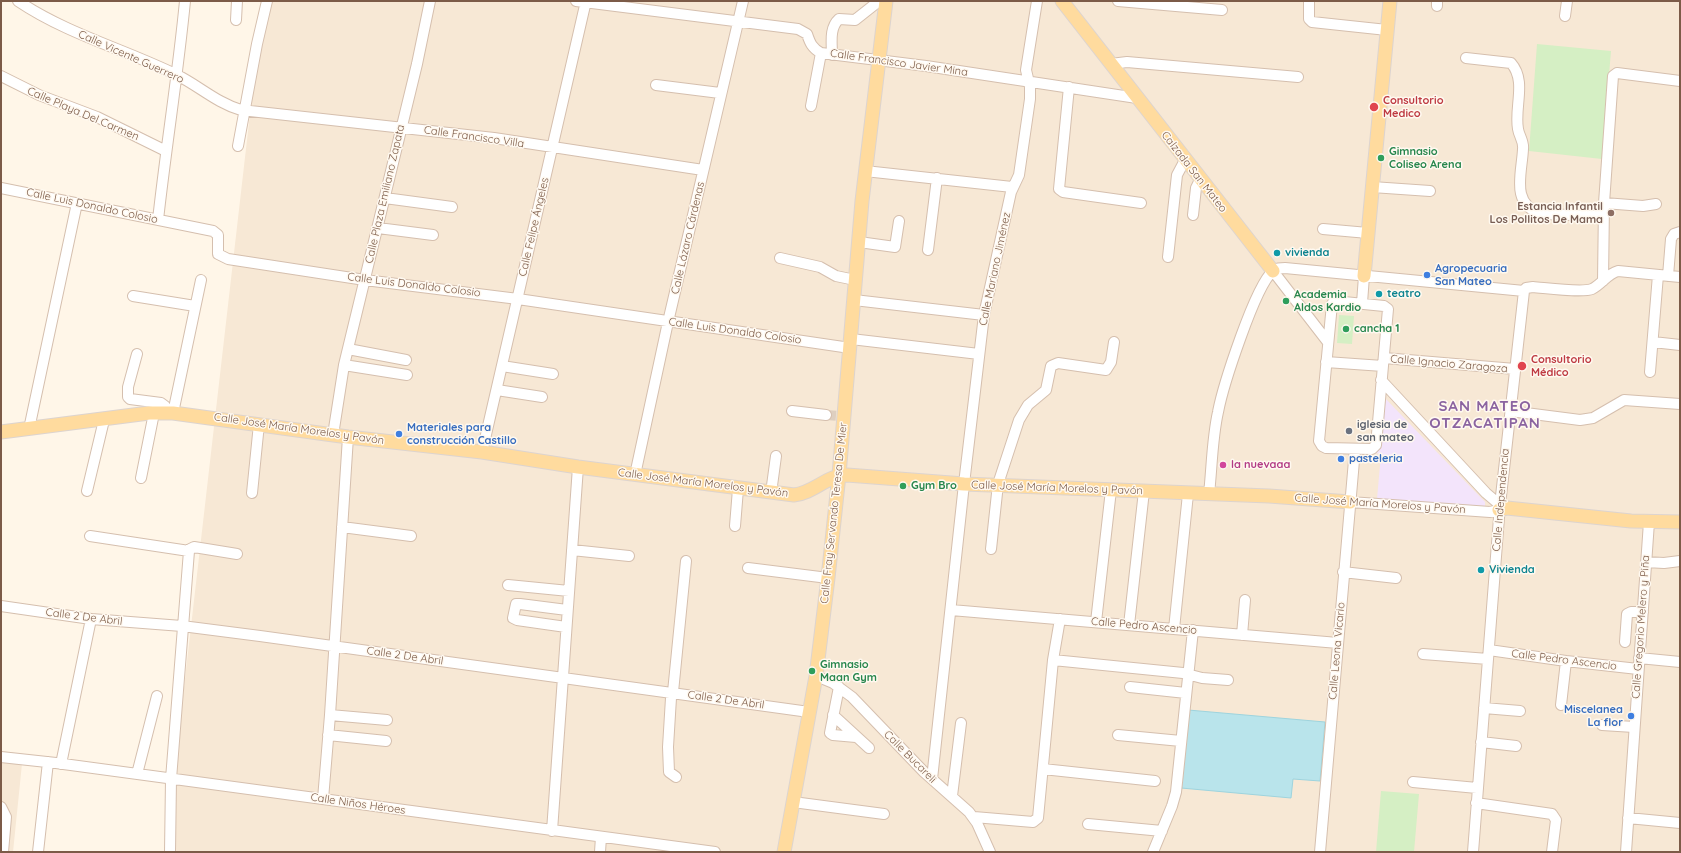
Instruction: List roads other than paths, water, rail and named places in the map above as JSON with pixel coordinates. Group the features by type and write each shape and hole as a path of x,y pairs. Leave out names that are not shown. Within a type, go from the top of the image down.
{"main road":[{"name":"Calle Fray Servando Teresa De Mier","path":"784,852 816,676 828,578 839,475 841,416 850,344 865,171 886,1"},
{"name":"Calzada San Mateo","path":"1062,1 1200,180 1273,271"},
{"path":"1364,276 1390,1"},
{"name":"Calle José María Morelos y Pavón","path":"1,432 170,412 348,437 482,452 578,468 794,495 805,493 839,475 964,484 998,484 1144,492 1282,497 1350,502"},
{"path":"1500,507 1649,522 1680,522"}],"street":[{"name":"Calle Vicente Guerrero","path":"18,1 35,13 63,27 177,75 229,106 245,110"},
{"path":"158,220 185,1"},
{"path":"236,20 238,1"},
{"path":"238,146 267,1"},
{"name":"Calle Plaza Emiliano Zapata","path":"334,435 344,365 378,228 430,1"},
{"name":"Calle Francisco Javier Mina","path":"583,1 798,29 807,34 815,50 832,55 879,60 1028,81 1137,98"},
{"name":"Calle Felipe Ángeles","path":"482,452 552,148 583,1"},
{"name":"Calle Lázaro Cárdenas","path":"635,475 668,322 720,94 743,1"},
{"path":"832,55 832,29 838,19 855,20 879,1"},
{"name":"Calle Mariano Jiménez","path":"932,779 984,315 1012,187 1019,175 1030,100 1030,87 1026,70 1037,1"},
{"path":"1118,1 1222,10"},
{"path":"1309,1 1308,19 1312,22 1387,30"},
{"path":"1565,16 1567,1"},
{"path":"811,106 821,53"},
{"path":"1466,58 1510,63 1518,73 1518,128 1523,143 1520,184 1521,197 1525,203 1535,212 1540,214 1604,216"},
{"path":"1111,64 1127,62 1298,77"},
{"path":"1603,281 1604,203 1614,74 1617,73 1680,81"},
{"name":"Calle Playa Del Carmen","path":"1,76 39,95 97,117 166,151"},
{"path":"656,86 720,94"},
{"path":"1069,87 1059,189 1063,192 1141,203"},
{"name":"Calle Francisco Villa","path":"245,110 494,138 703,170"},
{"path":"1168,257 1177,175 1185,160"},
{"path":"865,171 1012,187"},
{"path":"928,250 937,178"},
{"path":"1193,216 1196,188 1200,180"},
{"path":"1372,187 1430,191"},
{"name":"Calle Luis Donaldo Colosio","path":"1,188 216,232 218,238 218,254 228,259 365,280 518,299 668,322 850,344 979,354"},
{"path":"385,198 452,207"},
{"path":"29,429 77,203"},
{"path":"1604,203 1647,206 1656,204"},
{"path":"858,242 895,247 899,221"},
{"path":"378,228 433,235"},
{"path":"1323,229 1368,233"},
{"path":"1650,372 1663,275 1671,239 1674,234 1680,232"},
{"path":"780,258 820,267 836,276 856,280"},
{"path":"1209,494 1214,434 1221,399 1252,308 1273,271 1280,268 1524,291 1526,288 1533,287 1587,290 1593,288 1613,272 1618,271 1680,277"},
{"name":"Calzada San Mateo","path":"1273,271 1327,341"},
{"path":"1362,304 1364,276"},
{"path":"170,412 201,280"},
{"name":"Calle Independencia","path":"1473,852 1500,507 1524,291"},
{"path":"133,296 195,306"},
{"path":"854,300 984,315"},
{"path":"1336,301 1362,304 1384,306 1388,309 1375,447 1372,449 1326,448 1322,446 1319,441 1327,341 1332,302 1336,301"},
{"path":"991,549 998,484 1019,420 1028,405 1046,390 1051,366 1058,363 1106,370 1111,362 1114,342"},
{"path":"1653,342 1680,345"},
{"path":"348,349 406,360"},
{"path":"137,354 128,388 128,398 161,403 170,412"},
{"path":"1326,362 1384,362"},
{"name":"Calle Ignacio Zaragoza","path":"1384,362 1515,369"},
{"path":"344,365 407,375"},
{"path":"502,366 553,374"},
{"path":"1381,380 1500,507"},
{"path":"497,390 542,397"},
{"path":"1510,410 1580,420 1593,418 1624,400 1680,404"},
{"path":"792,411 826,415"},
{"path":"141,478 154,413"},
{"path":"87,490 104,420"},
{"path":"252,493 259,424"},
{"path":"323,799 335,647 348,437"},
{"name":"Calle Leona Vicario","path":"1320,852 1355,449"},
{"path":"771,493 776,456"},
{"path":"552,831 578,468"},
{"path":"735,526 738,489"},
{"path":"1096,622 1111,490"},
{"path":"1129,625 1144,492"},
{"path":"1174,629 1188,494"},
{"name":"Calle José María Morelos y Pavón","path":"1350,502 1490,512 1500,507"},
{"name":"Calle Gregorio Melero y Piña","path":"1626,852 1649,522"},
{"path":"342,527 411,536"},
{"path":"90,536 189,551"},
{"path":"170,852 172,779 182,626 189,551 194,547 237,554"},
{"path":"572,550 629,556"},
{"path":"676,777 669,772 667,765 671,698 673,692 686,561"},
{"path":"1646,562 1664,563 1680,561"},
{"path":"748,568 828,578"},
{"path":"1344,572 1396,578"},
{"path":"508,585 568,591"},
{"path":"1242,635 1245,600"},
{"path":"566,627 517,620 513,618 514,607 516,604 567,610"},
{"name":"Calle 2 De Abril","path":"1,606 88,619 182,626 673,692 809,712"},
{"name":"Calle Pedro Ascencio","path":"950,610 1338,643"},
{"path":"1625,642 1628,614 1631,612 1643,612"},
{"path":"38,852 55,763 88,619"},
{"path":"974,817 1033,822 1039,816 1053,660 1060,619"},
{"path":"1153,852 1176,792 1193,630"},
{"name":"Calle Pedro Ascencio","path":"1423,654 1489,655 1566,661 1638,669"},
{"path":"1639,658 1680,662"},
{"path":"1053,660 1188,674 1202,678 1228,680"},
{"path":"1561,706 1566,661"},
{"name":"Calle Bucareli","path":"816,676 839,687 852,697 932,779 974,817 987,849"},
{"path":"839,687 830,731 831,734 856,737"},
{"path":"1130,687 1186,693"},
{"path":"137,774 142,761 157,696"},
{"path":"1484,708 1520,711"},
{"path":"330,715 387,720"},
{"path":"834,715 869,748"},
{"path":"952,796 961,723"},
{"path":"1602,725 1634,727"},
{"path":"328,735 386,741"},
{"path":"1118,735 1181,741"},
{"path":"1481,742 1516,746"},
{"name":"Calle Niños Héroes","path":"1,760 55,763 601,838 715,852"},
{"path":"1044,769 1155,781"},
{"path":"1413,782 1477,788"},
{"path":"793,802 884,814"},
{"path":"1476,803 1552,814 1556,820 1552,852"},
{"path":"1,808 6,817 3,852"},
{"path":"1628,818 1680,823"},
{"path":"1088,824 1162,831"},
{"path":"600,852 601,838"}],"water":[{"path":"1188,710 1325,722 1320,781 1293,779 1291,798 1181,788"}],"tunnel":[{"path":"826,415 838,416"}],"place":[{"name":"Consultorio Medico","path":"1374,107"},
{"name":"Gimnasio Coliseo Arena","path":"1381,158"},
{"name":"Estancia Infantil Los Pollitos De Mama","path":"1611,213"},
{"name":"vivienda","path":"1277,253"},
{"name":"Agropecuaria San Mateo","path":"1427,275"},
{"name":"teatro","path":"1379,294"},
{"name":"Academia Aldos Kardio","path":"1286,301"},
{"name":"cancha 1","path":"1346,329"},
{"name":"Consultorio Médico","path":"1522,366"},
{"name":"iglesia de san mateo","path":"1349,431"},
{"name":"Materiales para construcción Castillo","path":"399,434"},
{"name":"pasteleria","path":"1341,459"},
{"name":"la nuevaaa","path":"1223,465"},
{"name":"Gym Bro","path":"903,486"},
{"name":"Vivienda","path":"1481,570"},
{"name":"Gimnasio Maan Gym","path":"812,671"},
{"name":"Miscelanea La flor","path":"1631,716"}],"district":[{"name":"SAN MATEO OTZACATIPAN","path":"1485,414"}]}
